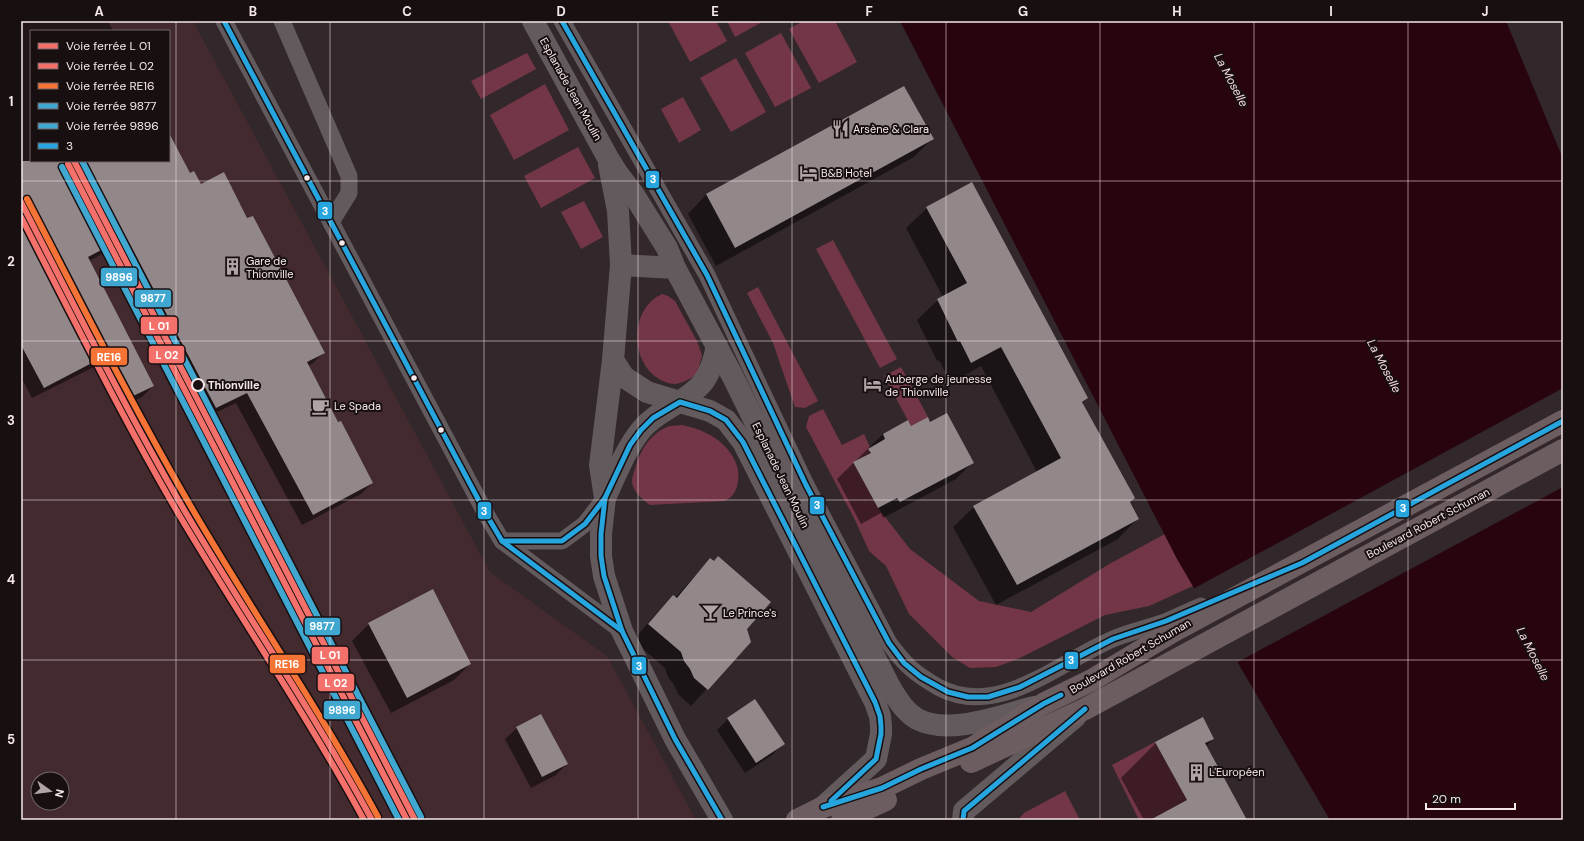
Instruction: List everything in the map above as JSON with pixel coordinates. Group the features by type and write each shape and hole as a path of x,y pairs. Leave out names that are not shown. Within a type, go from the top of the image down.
{"main road":[{"name":"Boulevard Robert Schuman","path":"797,820 823,807 882,788 921,769 972,748 1043,704 1092,680 1169,627 1302,563 1563,421"},
{"name":"Boulevard Robert Schuman","path":"842,820 996,751 1085,709 1563,450"}],"street":[{"name":"Esplanade Jean Moulin","path":"533,21 608,158 634,195 667,248 675,268 717,346 790,493 887,682 904,708 918,719 940,726 965,725 1043,704"},
{"name":"Esplanade Jean Moulin","path":"608,158 618,211 621,265 613,360 600,465 605,498 601,534 601,556 604,576 622,631 675,739 722,820"},
{"path":"621,265 675,268"},
{"path":"680,402 702,386 713,366 717,346"},
{"name":"Esplanade Jean Moulin","path":"613,360 624,378 647,392 710,412 726,420 743,442 875,702 880,716 881,734 876,759 823,807"},
{"name":"Esplanade Jean Moulin","path":"605,498 630,445 641,430 653,418 680,402"},
{"path":"963,820 964,811 1085,709"}],"lane":[{"path":"224,21 486,514 502,541"},
{"path":"282,21 349,176 349,192 331,222"},
{"name":"Esplanade Jean Moulin","path":"562,21 707,275 806,485 889,643 904,663 921,677 948,692 968,697 988,697 1020,687 1113,639 1169,627"},
{"path":"717,346 719,299"},
{"name":"Esplanade Jean Moulin","path":"502,541 562,541 585,524 605,498"},
{"name":"Esplanade Jean Moulin","path":"502,541 622,631"}],"shaded area":[{"path":"21,21 193,21 490,572 607,656 696,820 21,820"},
{"path":"668,21 716,21 727,41 690,62"},
{"path":"727,21 764,21 735,37"},
{"path":"803,21 835,21 857,62 819,83 789,29"},
{"path":"781,33 811,88 775,107 745,53"},
{"path":"527,53 536,69 481,99 471,81"},
{"path":"736,58 766,112 731,132 700,78"},
{"path":"545,84 569,130 514,160 490,115"},
{"path":"683,97 701,130 679,143 661,109"},
{"path":"578,147 595,178 541,208 524,176"},
{"path":"584,201 603,237 581,249 561,212"},
{"path":"833,240 897,359 880,368 816,249"},
{"path":"758,287 818,401 805,408 795,407 773,343 747,293"},
{"path":"662,294 675,301 697,341 702,355 697,375 677,384 670,384 662,381 649,371 642,360 638,348 637,335 639,322 651,301"},
{"path":"901,367 928,417 911,426 884,376"},
{"path":"823,409 842,445 864,434 870,447 868,449 871,453 853,462 878,508 910,549 979,601 1031,612 1111,563 1165,534 1193,586 1149,606 1105,615 1020,658 996,667 970,668 952,657 909,614 886,566 869,551 855,520 806,427 809,416"},
{"path":"682,425 700,430 713,437 725,446 734,459 739,474 738,482 734,493 725,501 650,505 641,498 632,485 633,475 640,456 650,439 655,434 669,426"},
{"path":"1155,742 1187,800 1150,820 1139,820 1112,765"},
{"path":"1065,791 1080,820 1018,820 1024,813"}],"water":[{"name":"La Moselle","path":"900,21 1506,21 1563,159 1563,820 1330,820 1177,559"}],"pier":[{"path":"1563,388 1563,487 1236,663 1193,589"}],"building":[{"name":"B&B Hotel","path":"904,86 934,139 735,248 706,194"},
{"path":"170,135 190,173 194,171 201,184 224,172 247,218 253,216 325,353 307,362 338,422 341,421 373,483 313,515 247,393 216,408 126,237 88,257 154,386 131,397 109,354 44,388 21,345 21,161 170,162"},
{"path":"972,182 1088,398 1082,402 1135,498 1130,502 1139,519 1017,585 973,506 1061,458 1001,347 971,363 960,341 958,342 937,299 967,283 926,207"},
{"path":"947,413 974,463 900,502 897,498 878,508 853,462 871,453 868,449 885,439 883,434 908,420 911,426 928,417 930,422"},
{"name":"Le Prince's","path":"718,556 771,602 747,629 751,642 708,690 694,678 684,661 681,652 648,624 673,595 677,598 710,558 714,561"},
{"path":"433,589 471,664 407,698 368,623"},
{"path":"755,699 785,744 756,763 727,718"},
{"path":"541,714 568,764 542,777 516,727"},
{"name":"L'Européen","path":"1203,717 1214,739 1205,743 1247,820 1150,820 1187,800 1155,742"}],"transit line":[{"name":"3","path":"224,21 486,514 502,541 622,631"},
{"name":"3","path":"562,21 707,275 806,485 889,643 904,663 921,677 948,692 968,697 988,697 1020,687 1113,639 1166,621 1302,563 1563,421"},
{"path":"75,162 415,820"},
{"path":"68,164 407,820"},
{"path":"21,202 100,356 183,508 327,741 372,820"},
{"path":"21,217 157,477 319,742 364,820"},
{"name":"3","path":"502,541 562,541 585,524 605,498 630,445 641,430 653,418 680,402 710,411 726,420 743,442 875,702 880,716 881,734 876,759 831,801"},
{"name":"3","path":"605,498 601,534 601,556 604,576 622,631 675,739 722,820"},
{"name":"3","path":"823,807 882,788 921,769 972,748 1043,704 1061,695"},
{"name":"3","path":"963,820 964,811 1085,709"}],"rail line":[{"name":"9877","path":"83,162 421,817"},
{"name":"9896","path":"62,167 399,820"},
{"name":"RE16","path":"27,199 107,353 190,505 333,738 378,817"}],"place":[{"name":"Arsène & Clara","path":"840,129"},
{"name":"B&B Hotel","path":"808,173"},
{"name":"Gare de Thionville","path":"233,267"},
{"name":"Thionville","path":"198,385"},
{"name":"Auberge de jeunesse de Thionville","path":"872,385"},
{"name":"Le Spada","path":"321,406"},
{"name":"Le Prince's","path":"710,613"},
{"name":"L'Européen","path":"1196,772"}]}
